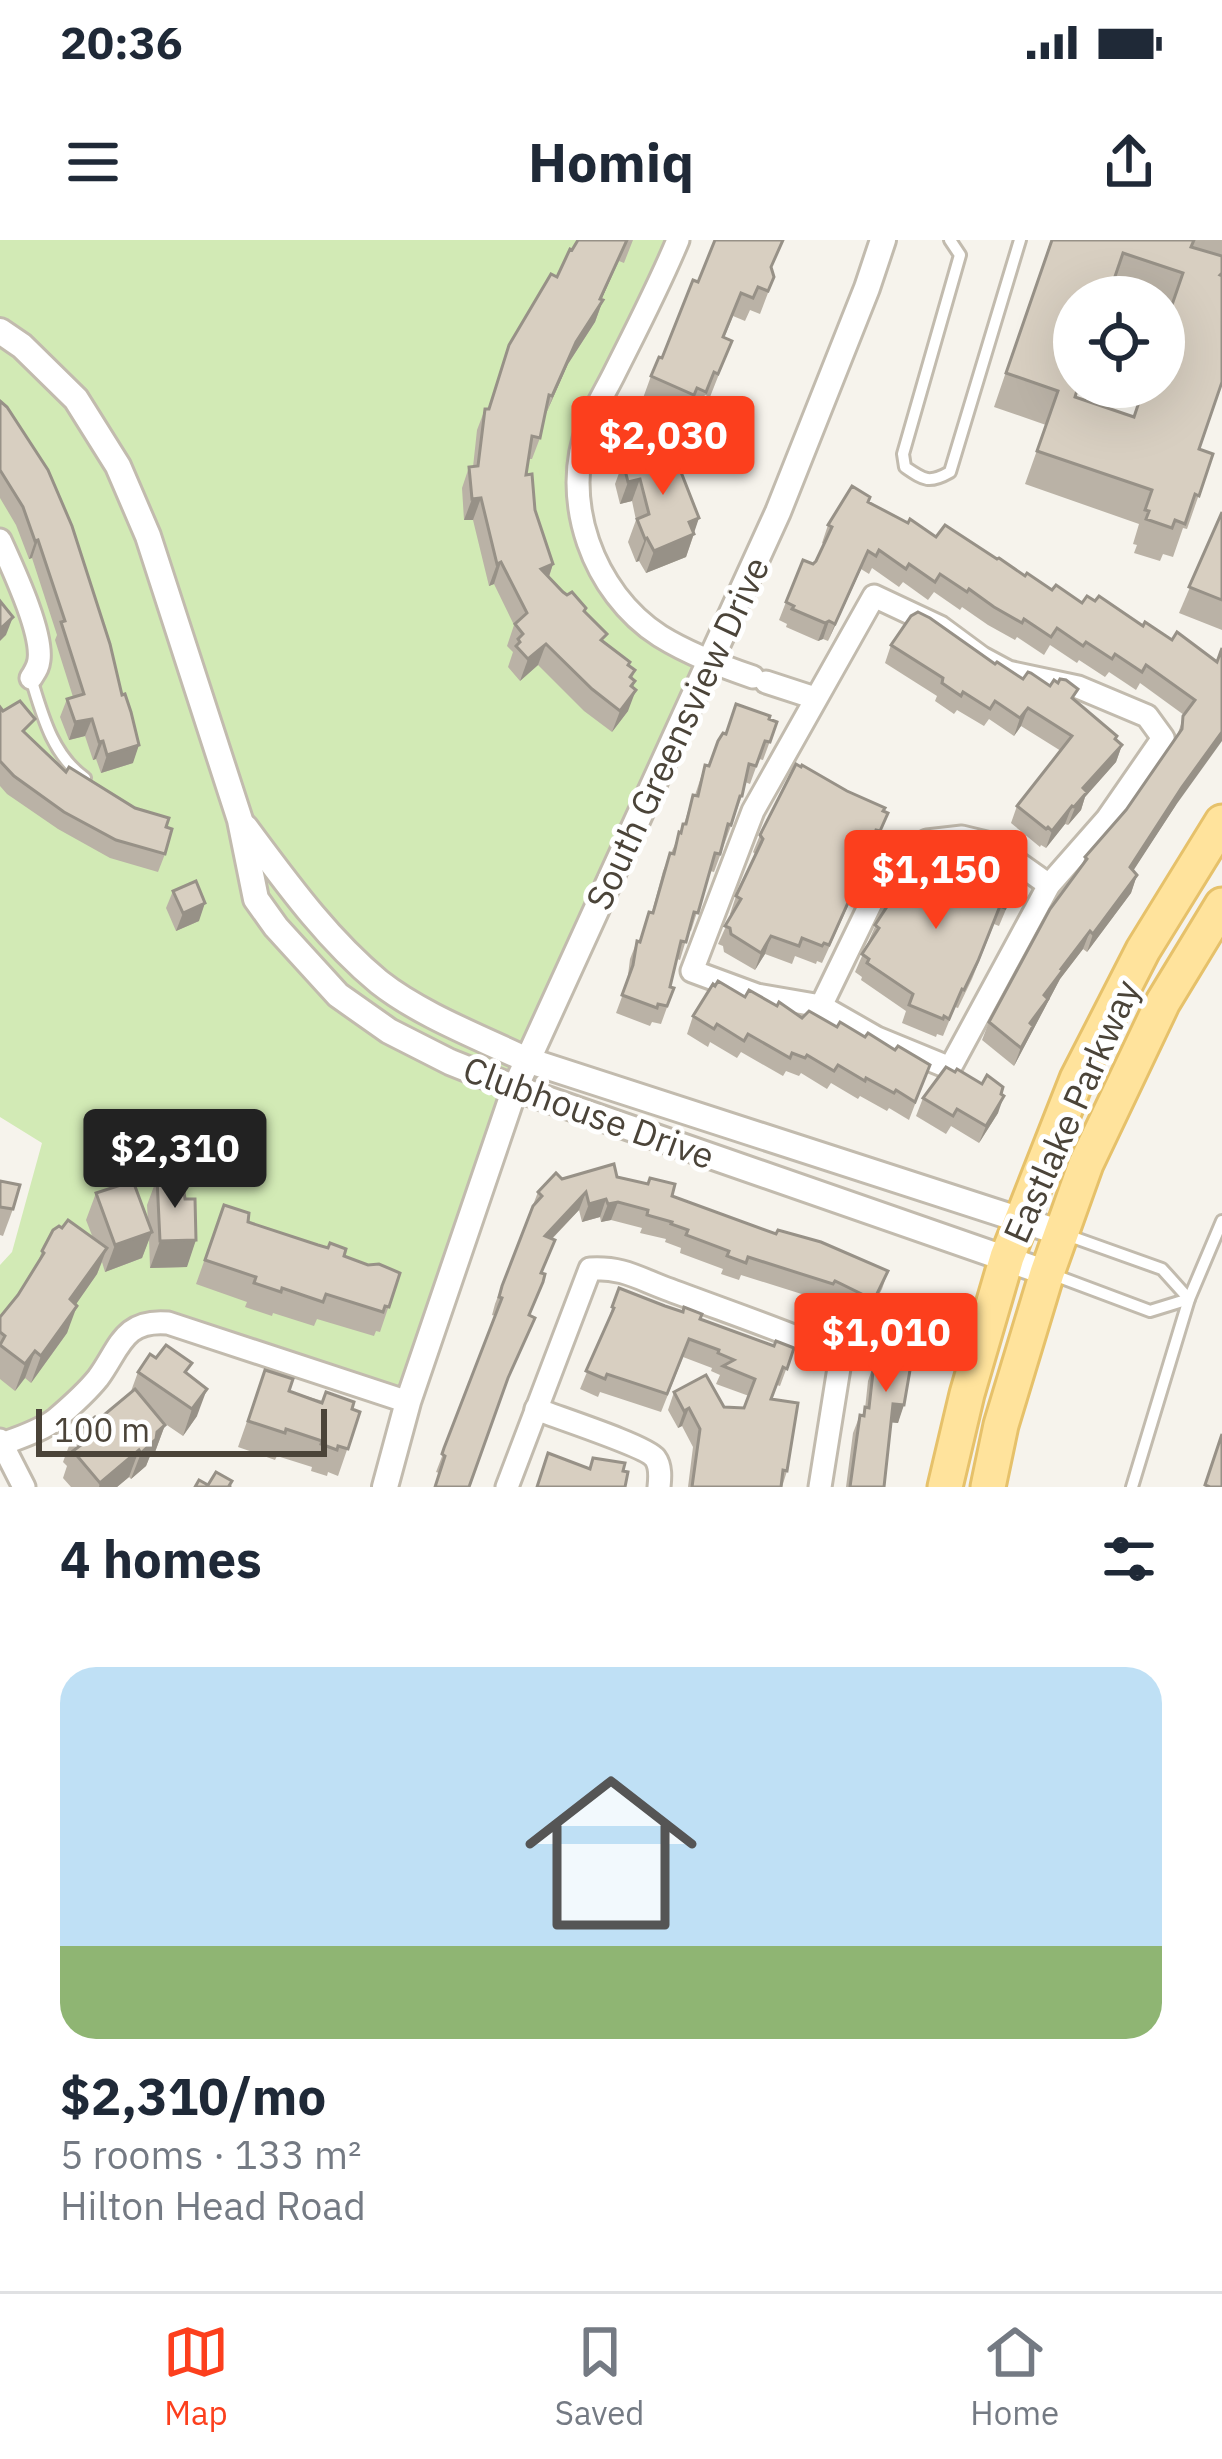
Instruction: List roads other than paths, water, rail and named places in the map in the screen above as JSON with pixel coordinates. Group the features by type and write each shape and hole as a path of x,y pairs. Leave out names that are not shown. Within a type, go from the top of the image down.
{"main road":[{"name":"Eastlake Parkway","path":"945,1487 1007,1257 1077,1079 1143,950 1222,822"},
{"name":"Eastlake Parkway","path":"988,1487 1001,1425 1047,1273 1086,1164 1154,1020 1222,905"}],"street":[{"path":"678,240 587,427 580,464 580,505 593,556 612,590 661,636 709,662 815,698"},
{"name":"South Greensview Drive","path":"385,1487 408,1402 515,1088 778,512 883,240"},
{"name":"Clubhouse Drive","path":"0,331 76,399 118,466 148,536 240,820 256,899 338,995 409,1041 515,1088 1047,1273"},
{"path":"0,540 6,570 39,649 39,664 32,677"},
{"path":"874,596 940,627 1007,672 1078,687 1147,716 1163,738 1107,818 1048,885 950,1068 877,1038 820,1006 757,995 692,971 754,812 874,596"},
{"name":"Clubhouse Drive","path":"240,820 332,938 382,984 448,1023 527,1060 1061,1233"},
{"path":"820,1006 884,876 927,841 962,837 991,844 1048,885"},
{"path":"507,1487 590,1270 624,1270 828,1350 838,1368 820,1487"},
{"path":"24,1487 2,1442 50,1424 95,1382 126,1334 152,1322 168,1323 408,1402"},
{"path":"536,1409 639,1446 656,1459 659,1487"}],"lane":[{"path":"950,240 960,255 903,454 905,467 936,480 950,472 1020,240"},
{"path":"32,677 58,751 93,784"},
{"path":"1132,1487 1189,1299 1222,1221"},
{"path":"1061,1233 1162,1269 1189,1299"},
{"path":"1047,1273 1150,1311 1189,1299"}]}
